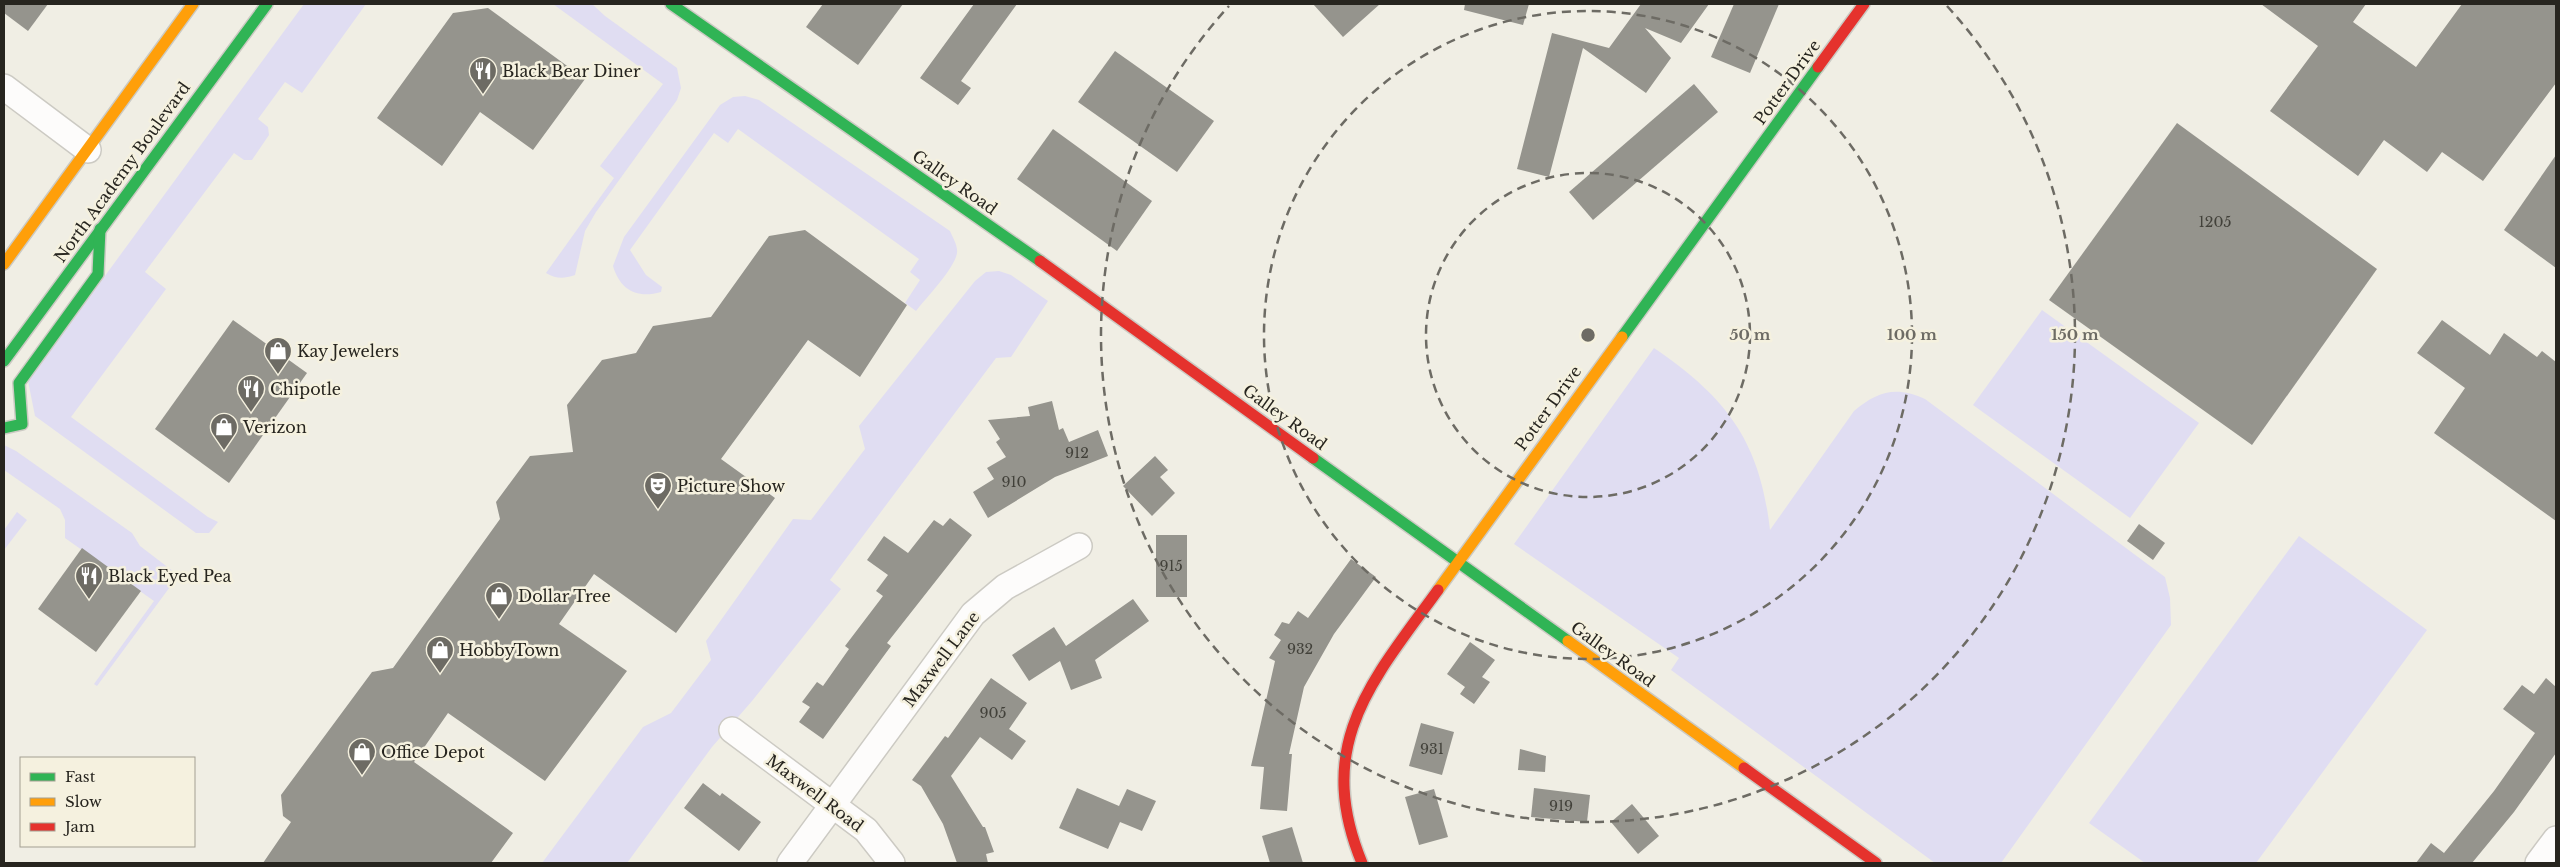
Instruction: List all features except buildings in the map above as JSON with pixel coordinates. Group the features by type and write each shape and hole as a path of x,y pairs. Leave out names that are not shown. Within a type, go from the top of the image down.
{"main road":[{"path":"4,264 193,4"},
{"name":"North Academy Boulevard","path":"4,360 267,4"},
{"name":"Galley Road","path":"671,4 1023,249 1876,863"},
{"name":"Potter Drive","path":"1362,863 1350,827 1346,796 1348,742 1365,695 1375,676 1456,561 1864,4"},
{"path":"4,428 22,424 19,383 98,274 100,229"}],"street":[{"path":"4,87 88,150"},
{"name":"Maxwell Lane","path":"790,863 973,614 1005,587 1080,546"},
{"name":"Maxwell Road","path":"732,730 866,830 892,863"},
{"path":"2538,863 2556,840"}],"shaded area":[{"path":"304,4 366,4 302,93 285,82 258,119 268,127 269,135 252,160 244,160 234,153 145,272 166,289 71,417 208,517 218,522 209,533 196,533 35,416 28,381"},
{"path":"553,4 592,4 605,16 677,68 681,88 677,100 596,212 585,231 575,275 563,278 546,273 614,178 600,166 663,84"},
{"path":"745,96 759,100 950,231 957,248 955,259 946,275 916,311 905,303 920,280 910,272 919,259 738,129 728,143 714,133 630,250 646,275 662,287 661,292 652,294 637,293 625,287 620,281 613,266 624,237 720,105 733,97"},
{"path":"999,271 1011,275 1048,301 1011,357 996,358 830,580 841,589 752,701 712,747 627,863 542,863 643,727 671,713 711,660 706,641 793,519 811,520 865,449 859,426 975,281 986,272"},
{"path":"2042,310 2199,423 2130,518 1973,405"},
{"path":"1654,348 1702,385 1736,424 1748,446 1758,471 1770,530 1854,411 1879,395 1896,392 1905,393 1925,399 2165,577 2170,598 2171,625 2001,863 1935,863 1671,670 1679,658 1514,544"},
{"path":"4,445 16,451 132,533 140,546 174,572 175,580 97,686 94,684 154,601 65,538 65,520 60,509 4,470"},
{"path":"17,512 27,520 4,550 4,530"},
{"path":"2299,536 2427,630 2256,863 2145,863 2089,823"}],"traffic: fast":[{"path":"4,361 267,4"},
{"path":"671,4 1040,261"},
{"path":"1622,337 1818,67"},
{"path":"4,428 22,424 19,383 98,274 100,229"},
{"path":"1313,458 1568,641"}],"traffic: slow":[{"path":"4,264 193,4"},
{"path":"1438,590 1622,337"},
{"path":"1568,641 1744,768"}],"traffic: jam":[{"path":"1818,67 1864,4"},
{"path":"1040,261 1313,458"},
{"path":"1362,863 1348,821 1344,783 1347,748 1357,716 1372,685 1391,654 1438,590"},
{"path":"1744,768 1876,863"}],"place":[{"name":"Black Bear Diner","path":"483,95"},
{"name":"Kay Jewelers","path":"278,375"},
{"name":"Chipotle","path":"251,413"},
{"name":"Verizon","path":"224,451"},
{"name":"Picture Show","path":"658,510"},
{"name":"Black Eyed Pea","path":"89,600"},
{"name":"Dollar Tree","path":"499,620"},
{"name":"HobbyTown","path":"440,674"},
{"name":"Office Depot","path":"362,776"}]}
